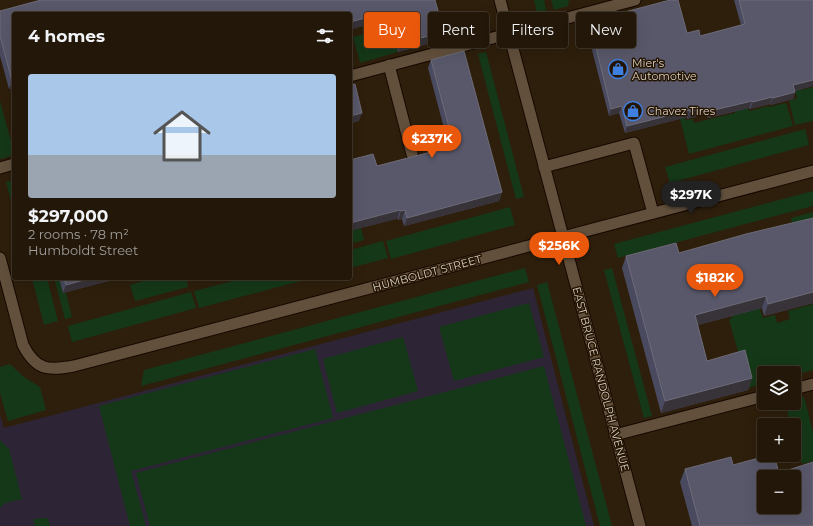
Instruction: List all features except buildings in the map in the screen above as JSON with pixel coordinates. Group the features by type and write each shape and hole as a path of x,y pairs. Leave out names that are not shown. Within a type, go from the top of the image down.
{"street":[{"name":"EAST BRUCE RANDOLPH AVENUE","path":"500,0 503,12"},
{"path":"568,18 635,0"},
{"path":"352,75 497,37"},
{"name":"EAST BRUCE RANDOLPH AVENUE","path":"513,48 640,526"},
{"path":"389,65 412,154"},
{"path":"544,167 634,143 653,213"},
{"path":"0,168 12,165"},
{"name":"HUMBOLDT STREET","path":"0,258 23,345 28,354 40,366 59,369 813,171"},
{"path":"801,387 813,384"},
{"path":"615,435 757,398"}],"shaded area":[{"path":"533,288 594,526 0,526 0,415 4,428"}],"green space":[{"path":"534,0 544,0 547,12 537,12"},
{"path":"551,0 569,0 568,6 554,10"},
{"path":"364,34 364,48 397,48 398,52 360,63 353,37"},
{"path":"486,52 524,197 516,199 478,54"},
{"path":"801,86 802,90 813,87 813,121 795,125 789,101 797,98 794,88"},
{"path":"0,101 12,145 12,156 0,159"},
{"path":"786,103 793,126 689,154 677,107 682,106 686,120 693,119 694,123 735,113 734,107 743,105 750,111"},
{"path":"805,129 809,145 670,183 665,167"},
{"path":"12,180 12,204 6,182"},
{"path":"813,191 813,206 618,258 614,244"},
{"path":"510,207 515,225 391,259 386,241"},
{"path":"813,212 813,233 794,232 791,218"},
{"path":"361,228 364,240 352,243 352,230"},
{"path":"383,241 388,258 352,267 352,249"},
{"path":"525,268 529,282 141,386 144,370"},
{"path":"612,268 652,416 644,418 604,270"},
{"path":"33,280 48,280 58,321 44,325"},
{"path":"55,280 60,280 63,293 66,293 72,317 65,319"},
{"path":"186,280 188,287 135,301 130,285 143,281"},
{"path":"237,280 304,280 199,308 194,291"},
{"path":"547,282 612,526 600,526 537,285"},
{"path":"191,292 196,308 72,342 68,326"},
{"path":"529,303 544,357 454,381 439,327"},
{"path":"813,304 813,370 801,373 801,366 757,366 757,385 748,388 729,319 732,318 732,314 759,306 763,318 775,315 777,323 790,319 788,311"},
{"path":"403,337 418,391 337,413 323,359"},
{"path":"315,349 333,418 131,471 146,526 130,526 99,406"},
{"path":"10,364 24,377 40,387 46,410 8,421 0,393 0,367"},
{"path":"544,366 586,526 150,526 136,473"},
{"path":"804,397 813,432 813,461 802,464 801,418 789,418 787,410 801,410 801,398"},
{"path":"0,440 9,449 22,499 5,503 0,508"},
{"path":"48,518 50,526 35,526 33,519"}],"place":[{"name":"Mier's Automotive","path":"618,69"},
{"name":"Chavez Tires","path":"633,111"}]}
